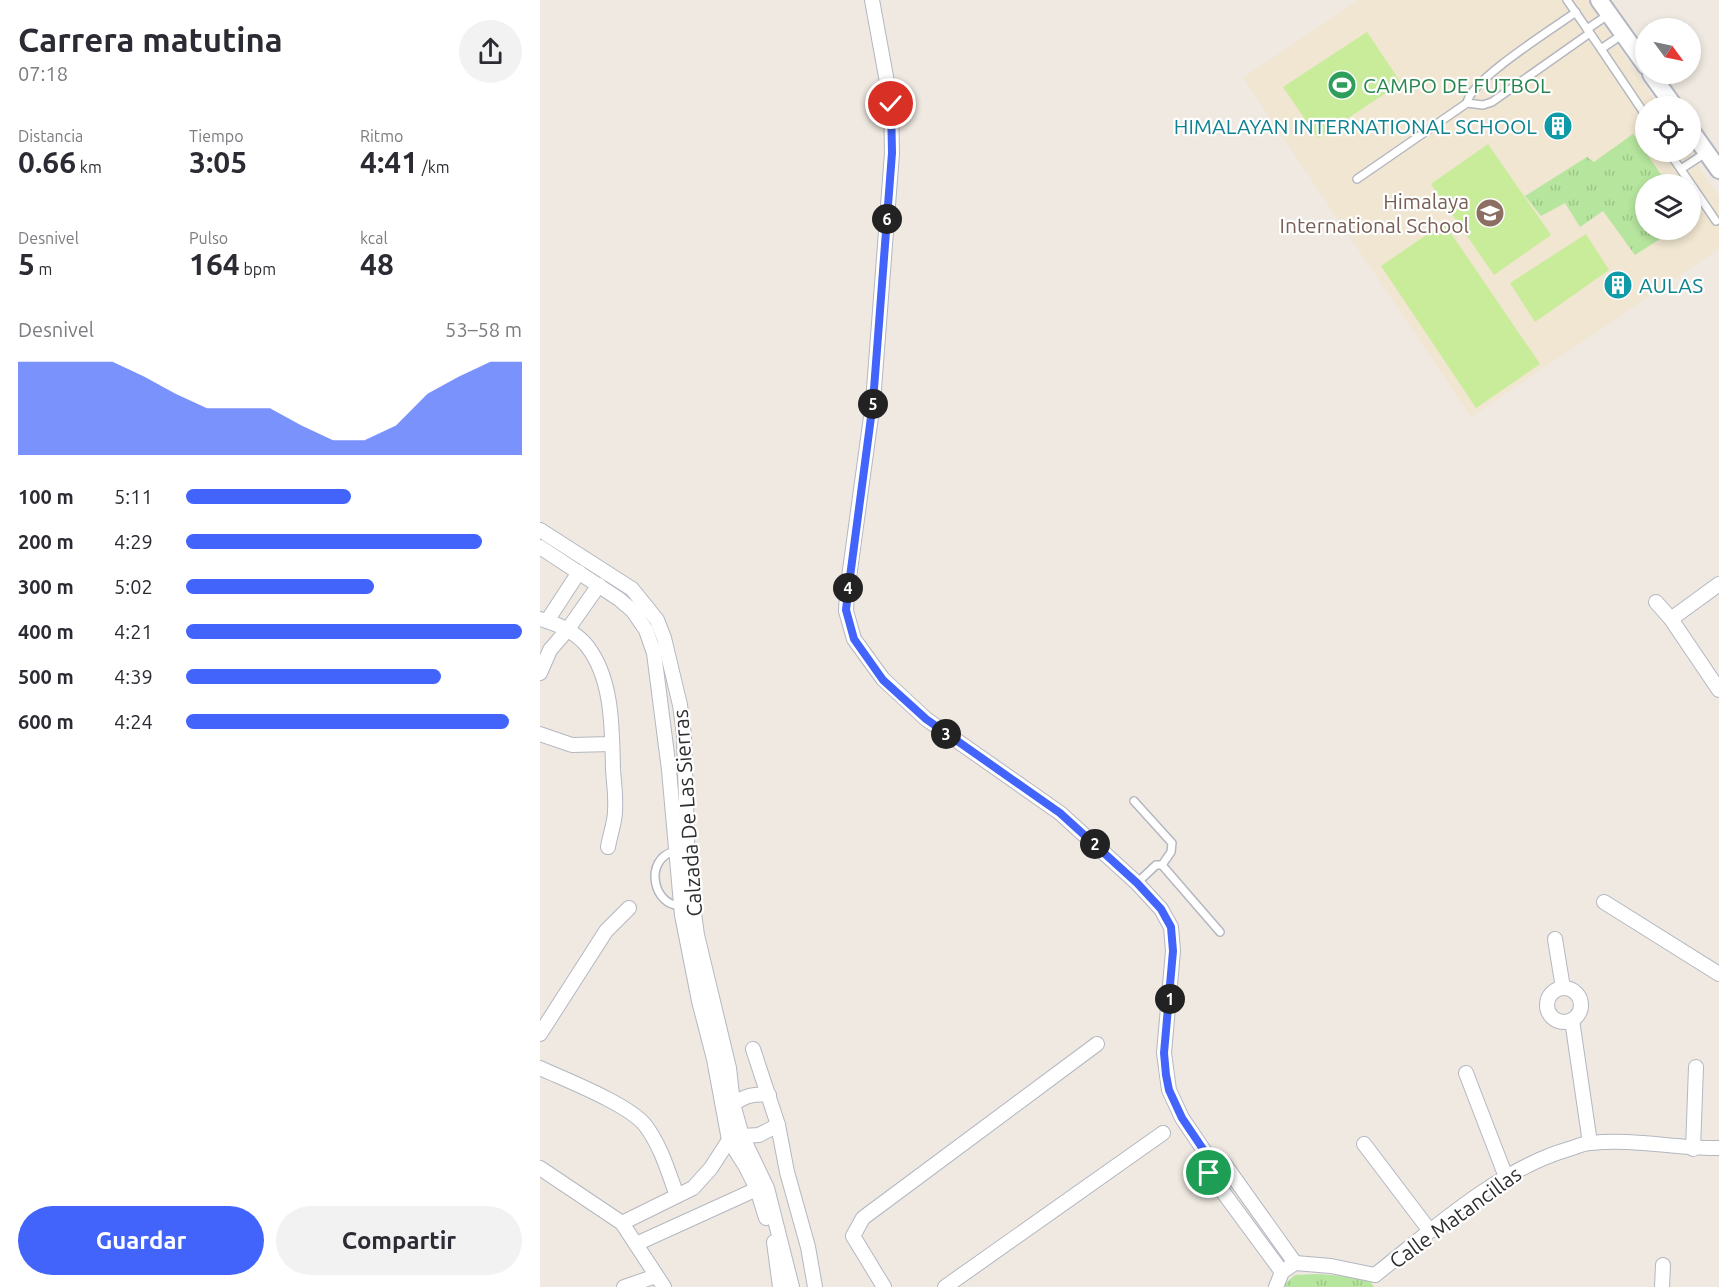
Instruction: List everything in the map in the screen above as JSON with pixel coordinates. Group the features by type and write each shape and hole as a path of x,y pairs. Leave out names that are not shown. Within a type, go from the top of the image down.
{"street":[{"path":"872,0 891,104 892,153 873,402 846,610 849,625 854,639 883,680 926,719 1060,813 1137,883 1161,909 1171,927 1173,951 1164,1053 1169,1090 1182,1118 1207,1155 1209,1173 1282,1272"},
{"path":"1599,0 1635,51"},
{"path":"1701,144 1719,170"},
{"name":"Calzada De Las Sierras","path":"540,530 632,589 657,620 664,638 680,705 684,735 688,869 697,936 729,1068 736,1138"},
{"name":"Calzada De Las Sierras","path":"540,547 599,585 633,611 646,630 654,653 669,770 681,905 699,1001 736,1138 760,1185 792,1287"},
{"path":"579,572 543,620 567,629 586,645 602,676 608,703 612,744 615,812 608,847"},
{"path":"1671,619 1719,584"},
{"path":"540,673 550,650 599,585"},
{"path":"1656,602 1671,619 1718,688"},
{"path":"540,734 572,745 612,744"},
{"path":"1604,902 1719,974"},
{"path":"540,1034 606,931 629,908"},
{"path":"1555,939 1563,988"},
{"path":"1563,988 1575,992 1579,998 1580,1010 1572,1020 1559,1021 1549,1012 1548,1000 1552,994 1563,988"},
{"path":"1572,1020 1590,1143"},
{"path":"884,1287 853,1236 863,1218 1097,1044"},
{"path":"753,1049 778,1125 787,1172 808,1247 815,1287"},
{"path":"1693,1149 1696,1067"},
{"path":"540,1068 623,1108 643,1123 659,1147 677,1196"},
{"path":"1466,1073 1506,1177"},
{"path":"733,1104 746,1096 769,1095"},
{"path":"622,1223 693,1188 736,1138 759,1136 778,1125"},
{"path":"945,1287 1163,1133"},
{"name":"Calle Matancillas","path":"1295,1263 1331,1266 1379,1281 1430,1231 1506,1177 1558,1152 1590,1143 1623,1143 1693,1149 1719,1148"},
{"path":"1364,1144 1430,1231"},
{"path":"1207,1155 1222,1162 1295,1263 1282,1272 1276,1287"},
{"path":"540,1168 547,1181 622,1223 660,1282 624,1287"},
{"path":"636,1244 787,1172"},
{"path":"693,1188 708,1210"},
{"name":"Calzada De Las Sierras","path":"777,1240 780,1287"},
{"path":"1662,1287 1663,1265"}],"lane":[{"path":"1567,0 1635,100"},
{"path":"1357,179 1467,103 1474,87 1488,75 1576,12"},
{"path":"1467,103 1476,105 1492,102 1608,15"},
{"path":"1601,49 1623,34"},
{"path":"1682,169 1707,152"},
{"path":"1677,162 1716,221"},
{"path":"1134,801 1172,843 1172,852 1161,865 1156,865 1137,883"},
{"path":"675,851 664,854 657,863 656,883 666,901 675,906 681,905"},
{"path":"1161,865 1221,932"}],"shaded area":[{"name":"Himalaya International School","path":"1358,0 1587,0 1635,72 1635,84 1643,84 1651,96 1635,96 1635,162 1696,162 1719,197 1719,249 1471,417 1243,78"}],"green space":[{"name":"CAMPO DE FUTBOL","path":"1367,32 1401,83 1318,138 1283,87"},
{"path":"1633,134 1635,162 1652,162 1661,174 1635,174 1635,240 1658,240 1635,255 1603,211 1580,227 1565,203 1541,216 1525,196 1587,157 1594,162"},
{"path":"1488,144 1551,235 1494,275 1431,184"},
{"path":"1444,223 1540,364 1476,408 1381,266"},
{"path":"1586,234 1609,270 1535,322 1510,283"},
{"path":"1319,1274 1368,1278 1374,1287 1281,1287 1295,1275"}],"place":[{"name":"CAMPO DE FUTBOL","path":"1342,85"},
{"name":"HIMALAYAN INTERNATIONAL SCHOOL","path":"1558,126"},
{"name":"Himalaya International School","path":"1490,213"},
{"name":"AULAS","path":"1618,285"}],"route":[{"path":"891,104 892,153 873,402 846,610 849,625 854,639 883,680 926,719 960,745 1060,813 1137,883 1161,909 1171,927 1173,951 1164,1053 1166,1075 1169,1090 1182,1118 1207,1155 1209,1173"}]}
